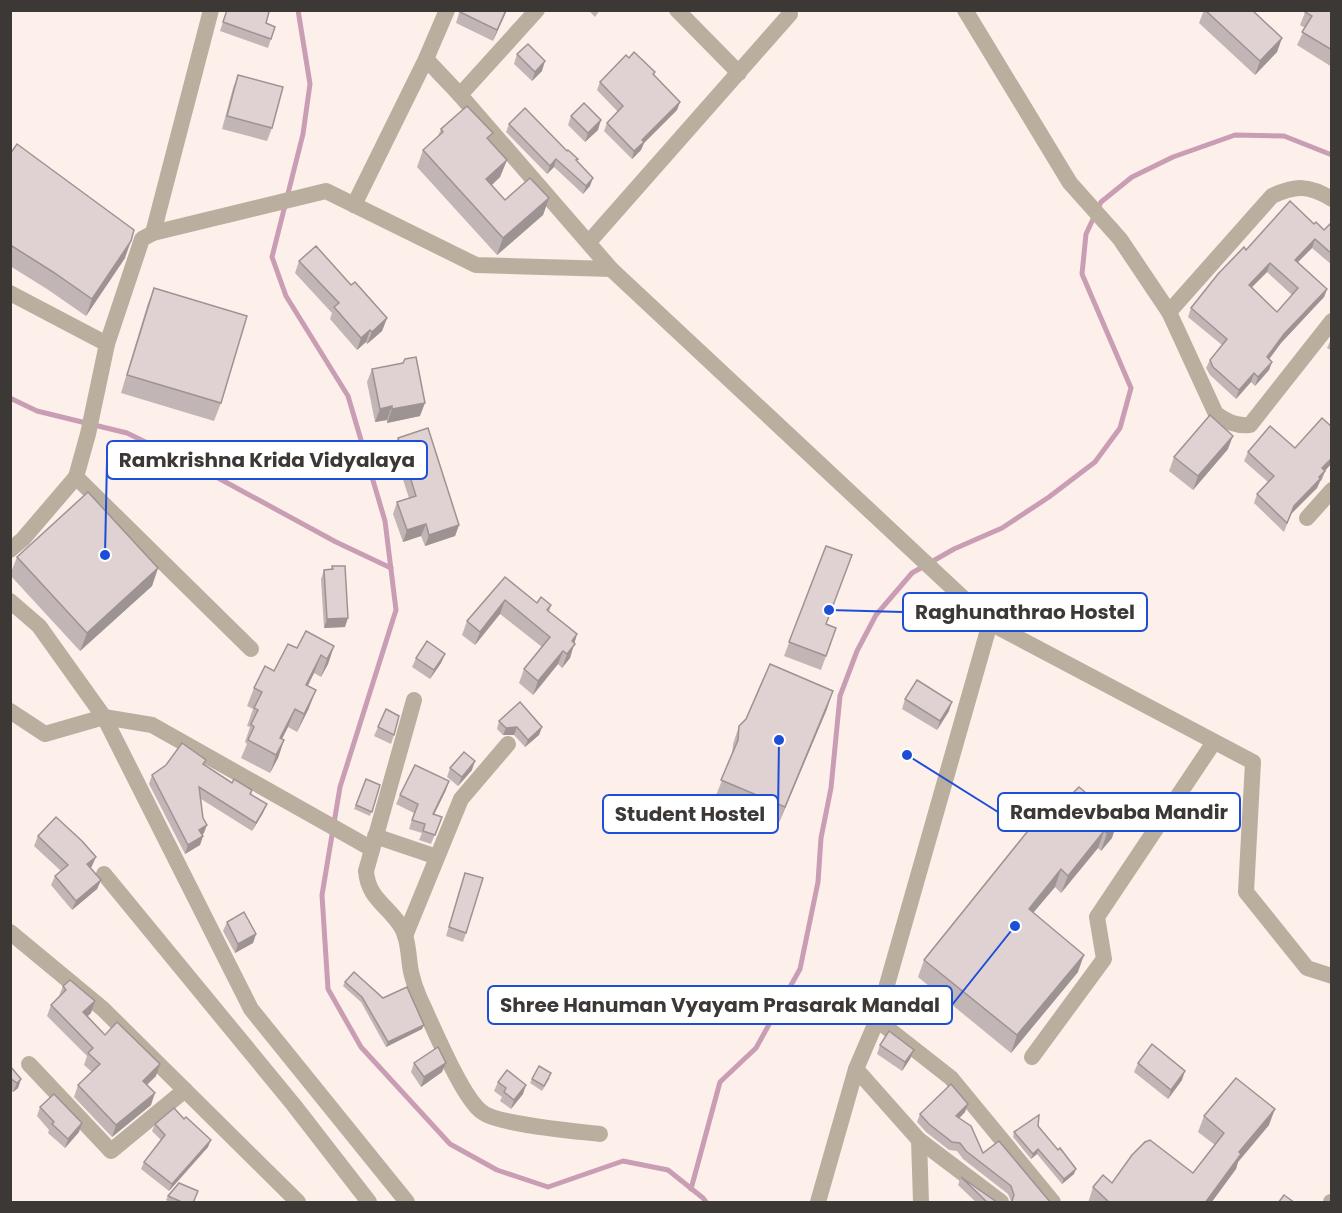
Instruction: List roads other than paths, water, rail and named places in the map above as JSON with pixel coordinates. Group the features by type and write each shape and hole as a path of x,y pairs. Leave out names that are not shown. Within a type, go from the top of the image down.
{"street":[{"path":"10,550 76,477 88,434 107,344 211,10"},
{"path":"354,205 426,59 447,10"},
{"path":"460,95 537,10"},
{"path":"677,10 738,73"},
{"path":"965,10 1070,183 1120,239 1169,312 1216,414 1228,423 1250,424 1332,321"},
{"path":"589,242 790,14"},
{"path":"426,59 611,269 990,623 1253,762 1246,892 1307,968 1332,976"},
{"path":"1169,312 1272,196 1289,188 1312,188 1332,199"},
{"path":"142,235 326,191 476,265 611,269"},
{"path":"10,293 107,344"},
{"path":"76,477 251,649"},
{"path":"1307,518 1332,490"},
{"path":"10,601 39,626 104,717 251,1009 407,1203"},
{"path":"10,620 39,626"},
{"path":"818,1203 856,1069 877,1020 990,623"},
{"path":"414,700 366,871 367,884 374,896 401,926 420,999 468,1097 482,1113 501,1120 600,1134"},
{"path":"10,711 45,734 104,717 152,725 356,842 374,842 437,857"},
{"path":"1032,1057 1104,959 1097,917 1214,742"},
{"path":"405,936 461,799 508,744"},
{"path":"104,874 300,1114 369,1203"},
{"path":"10,932 103,1009 298,1203"},
{"path":"877,1020 951,1078 1053,1203"},
{"path":"29,1064 111,1151 185,1090"},
{"path":"856,1069 920,1140 1001,1203"},
{"path":"920,1140 921,1203"}],"waterway":[{"path":"298,10 310,84 303,134 272,257 286,296 348,396 385,521 396,610 340,787 322,895 328,989 361,1047 450,1144 497,1170 548,1187 623,1161 668,1170 706,1202"},
{"path":"691,1189 720,1082 756,1048 800,969 818,882 821,838 831,788 840,696 857,651 876,615 912,573 954,549 1002,528 1049,497 1095,462 1120,428 1131,388 1082,274 1086,234 1101,202 1132,177 1173,157 1235,135 1284,136 1332,155"},
{"path":"10,398 37,411 127,433 209,473 336,542 391,568"}],"place":[{"name":"Ramkrishna Krida Vidyalaya","path":"105,555"},
{"name":"Raghunathrao Hostel","path":"829,610"},
{"name":"Student Hostel","path":"779,740"},
{"name":"Ramdevbaba Mandir","path":"907,755"},
{"name":"Shree Hanuman Vyayam Prasarak Mandal","path":"1015,926"}]}
